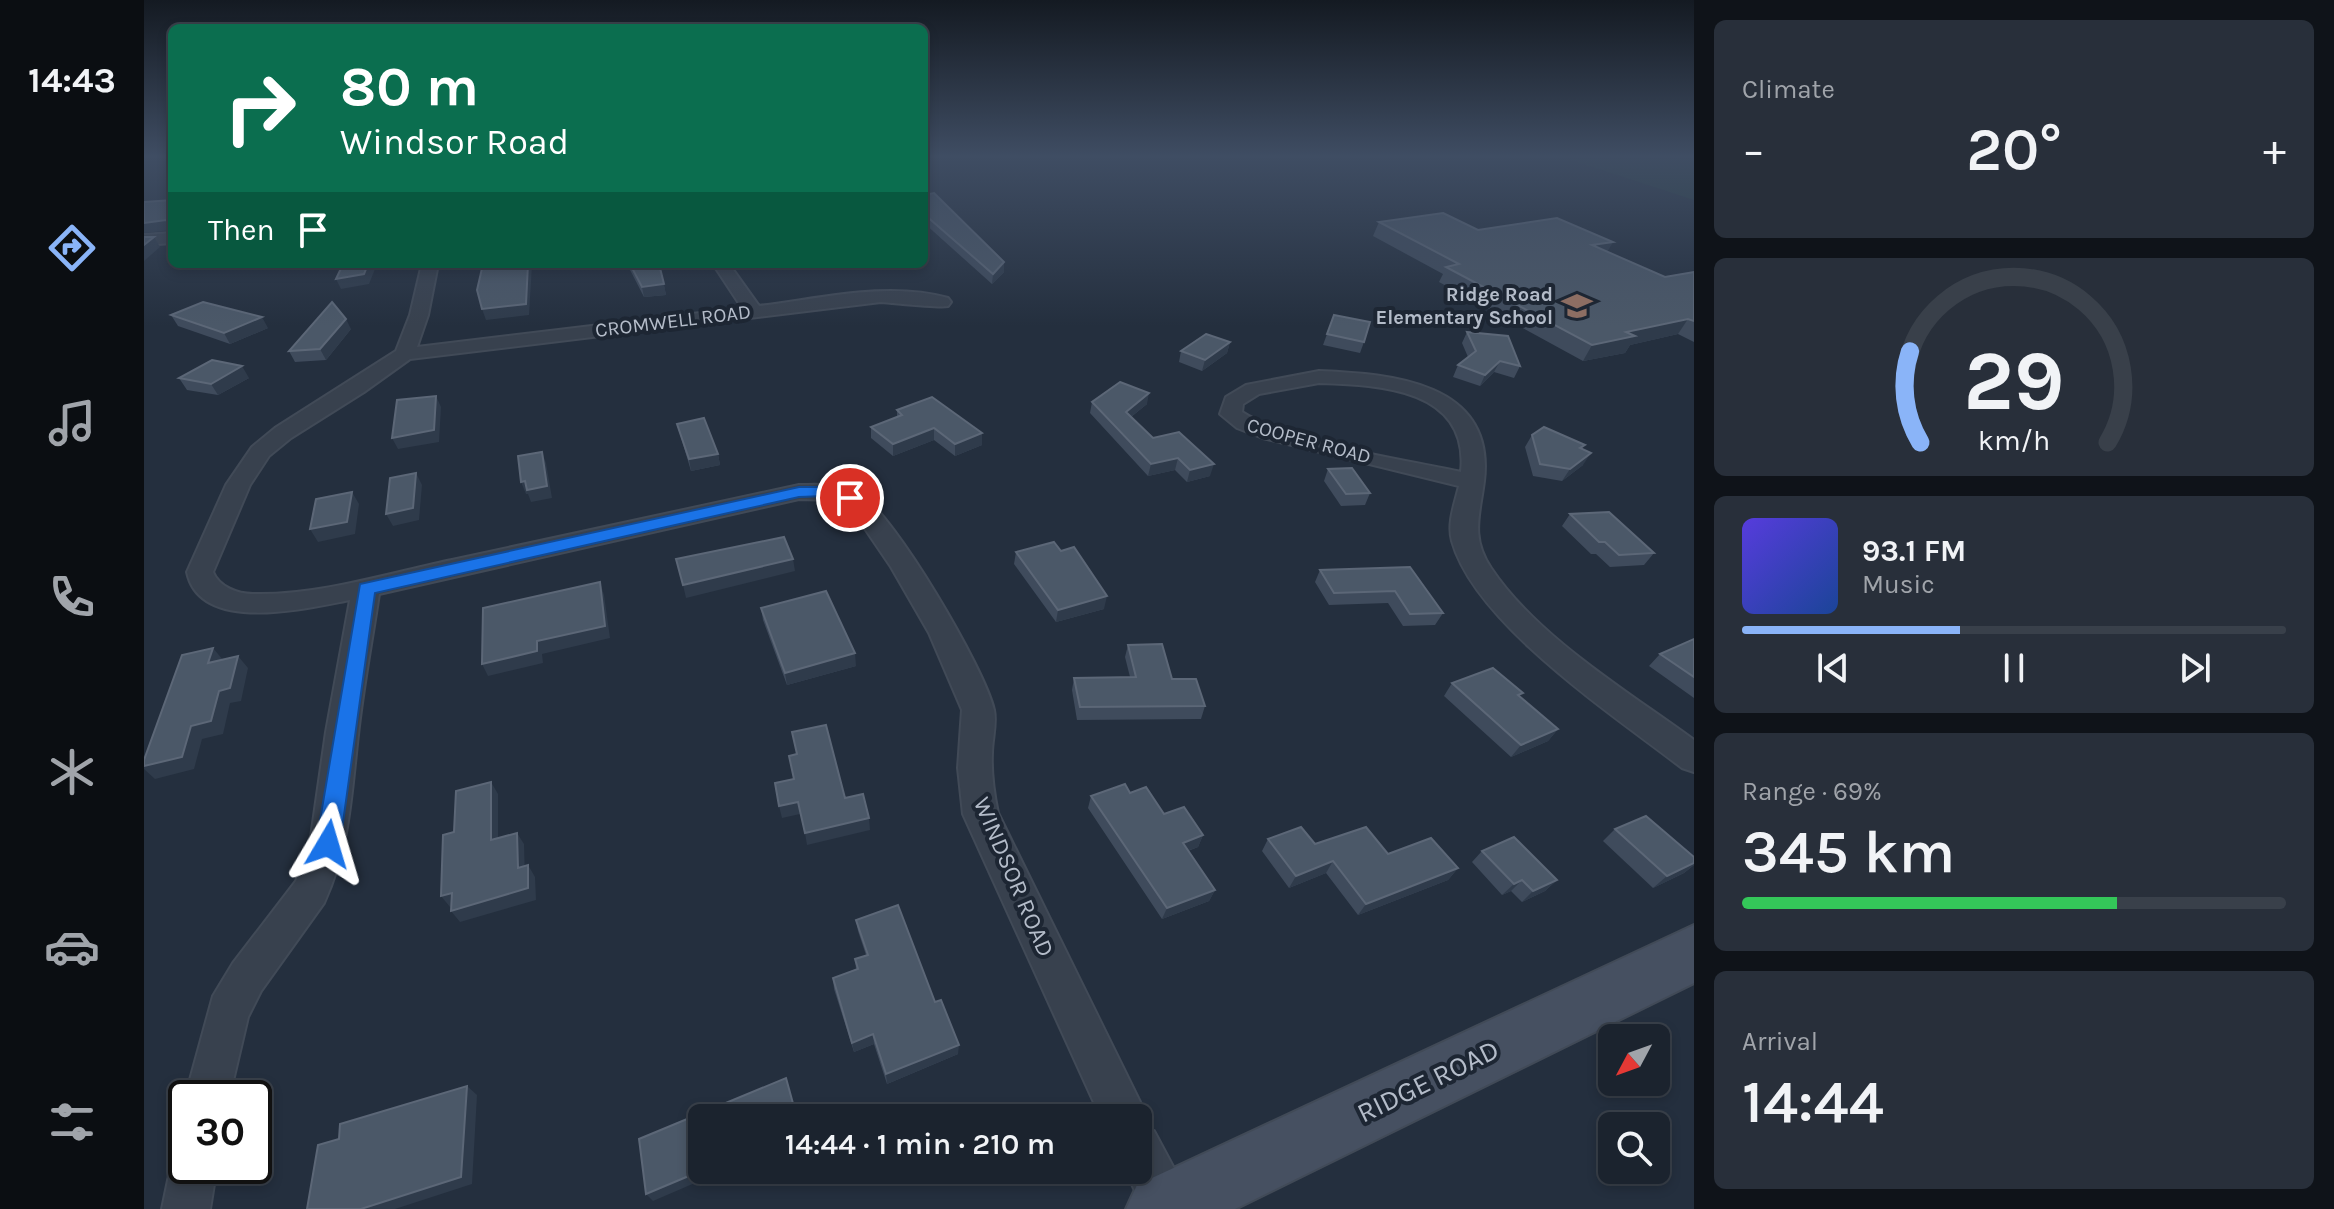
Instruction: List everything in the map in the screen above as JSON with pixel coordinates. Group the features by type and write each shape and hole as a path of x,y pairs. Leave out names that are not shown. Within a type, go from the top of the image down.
{"main road":[{"name":"RIDGE ROAD","path":"1197,1201 1694,953"}],"street":[{"path":"144,233 168,231"},
{"path":"144,240 168,238"},
{"path":"405,354 419,315 429,268"},
{"path":"724,268 753,311"},
{"name":"CROMWELL ROAD","path":"405,354 881,297 928,298 942,302"},
{"name":"WINDSOR ROAD","path":"405,354 357,388 283,433 260,452 238,485 200,572 202,581 211,592 250,604 281,603 366,588 799,492 825,491 850,498 866,509 882,533 965,672 978,712 975,784 981,814 1117,1104"},
{"name":"COOPER ROAD","path":"1472,482 1256,429 1234,419 1229,409 1237,397 1253,389 1305,378 1354,378 1407,387 1445,405 1468,427 1474,450 1472,482 1464,539 1470,556 1503,602 1529,630 1694,758"},
{"path":"211,1080 228,1011 247,977 311,891 328,844 366,588"},
{"path":"1152,1160 1197,1201"},
{"path":"186,1209 191,1184"}],"building":[{"path":"144,213 168,213 168,223 166,220 144,223"},
{"path":"928,213 955,213 1004,262 993,274 928,217"},
{"path":"1444,213 1478,230 1557,218 1613,242 1592,245 1665,277 1694,272 1694,321 1688,319 1626,332 1635,336 1592,345 1446,267 1459,264 1379,222"},
{"path":"341,268 366,268 364,274 336,279"},
{"path":"482,268 528,268 526,304 482,309 477,290"},
{"path":"632,268 660,268 664,284 642,287"},
{"path":"203,302 262,317 224,333 171,315"},
{"path":"332,302 346,319 320,349 289,351"},
{"path":"1334,315 1370,322 1364,342 1327,334"},
{"path":"1467,332 1508,336 1520,366 1500,361 1485,375 1458,365 1476,351"},
{"path":"1206,334 1230,342 1205,360 1181,351"},
{"path":"212,360 242,366 211,384 179,378"},
{"path":"1120,382 1149,393 1126,412 1153,438 1179,432 1214,464 1190,470 1178,458 1151,464 1092,402"},
{"path":"436,396 434,430 392,438 397,400"},
{"path":"932,397 982,433 955,444 934,428 893,444 871,427 902,415 897,410"},
{"path":"704,418 718,454 689,459 677,424"},
{"path":"1544,427 1585,445 1580,448 1591,453 1570,469 1540,464 1532,435"},
{"path":"542,452 547,486 527,490 525,481 521,482 518,456"},
{"path":"1352,468 1370,493 1346,494 1328,469"},
{"path":"416,473 413,508 386,514 390,478"},
{"path":"352,492 347,522 310,529 316,499"},
{"path":"1609,512 1654,553 1619,555 1605,542 1599,542 1570,514"},
{"path":"784,537 793,559 683,585 676,559"},
{"path":"1054,542 1061,551 1074,547 1107,596 1058,610 1016,552"},
{"path":"1410,567 1443,613 1410,614 1395,591 1334,593 1320,570"},
{"path":"600,582 605,626 537,641 537,651 482,664 483,608"},
{"path":"826,591 855,653 785,673 761,608"},
{"path":"1694,639 1694,677 1660,654"},
{"path":"1162,644 1172,679 1196,679 1205,706 1080,707 1074,678 1136,677 1128,645"},
{"path":"213,648 208,663 238,656 230,688 219,691 211,721 191,726 182,757 144,766 182,655"},
{"path":"1493,668 1523,693 1518,695 1558,729 1521,745 1452,683"},
{"path":"826,725 845,798 863,794 869,818 805,833 798,802 779,806 775,783 794,779 789,756 797,754 792,732"},
{"path":"491,782 491,840 517,833 518,868 528,865 528,888 451,911 452,893 441,896 443,835 454,832 456,791"},
{"path":"1125,784 1130,793 1146,787 1164,814 1184,807 1203,835 1183,843 1215,890 1167,908 1091,796"},
{"path":"1646,816 1694,857 1694,863 1667,876 1615,829"},
{"path":"1301,827 1315,844 1366,827 1388,854 1431,838 1458,868 1366,904 1333,861 1296,876 1268,839"},
{"path":"1514,837 1557,880 1533,891 1522,880 1514,884 1482,851"},
{"path":"898,905 935,1002 941,1000 959,1045 886,1074 873,1034 852,1043 833,978 858,969 855,959 868,955 856,920"},
{"path":"786,1078 793,1104 723,1104"},
{"path":"467,1086 461,1177 361,1209 307,1209 318,1145 339,1139 340,1124"},
{"path":"688,1119 688,1176 646,1194 639,1139"}],"place":[{"name":"Ridge Road Elementary School","path":"1577,306"}],"route":[{"path":"328,844 342,732 366,588 799,492 825,491 850,498"}]}
